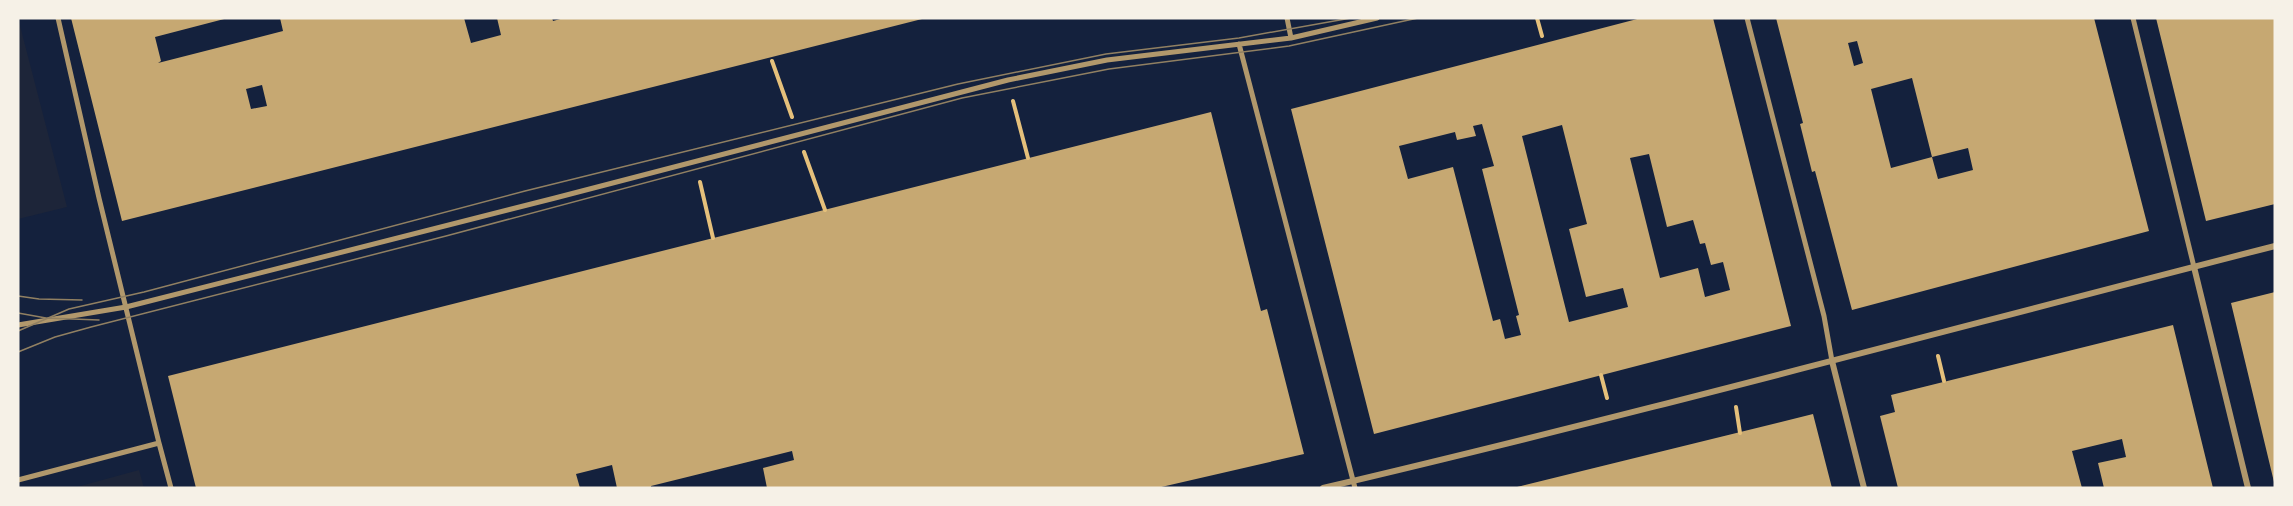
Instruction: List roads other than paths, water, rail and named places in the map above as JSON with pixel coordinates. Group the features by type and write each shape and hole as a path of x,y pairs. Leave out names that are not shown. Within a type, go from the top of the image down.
{"street":[{"path":"58,18 171,488"},
{"path":"1287,18 1291,38"},
{"path":"18,325 126,306 555,198 1008,80 1098,62 1291,38 1377,18"},
{"path":"1748,18 1824,316 1832,360 1864,488"},
{"path":"2133,18 2248,488"},
{"path":"1239,44 1353,485"},
{"path":"1323,488 1353,485 2275,246"},
{"path":"18,480 159,443"}],"tram line":[{"path":"18,331 69,309 144,292 525,191 958,84 1106,54 1239,38 1351,18"},
{"path":"18,352 55,337 91,327 446,236 962,98 1109,69 1289,46 1418,18"},
{"path":"18,296 82,300"},
{"path":"18,313 46,318 99,320"}]}
